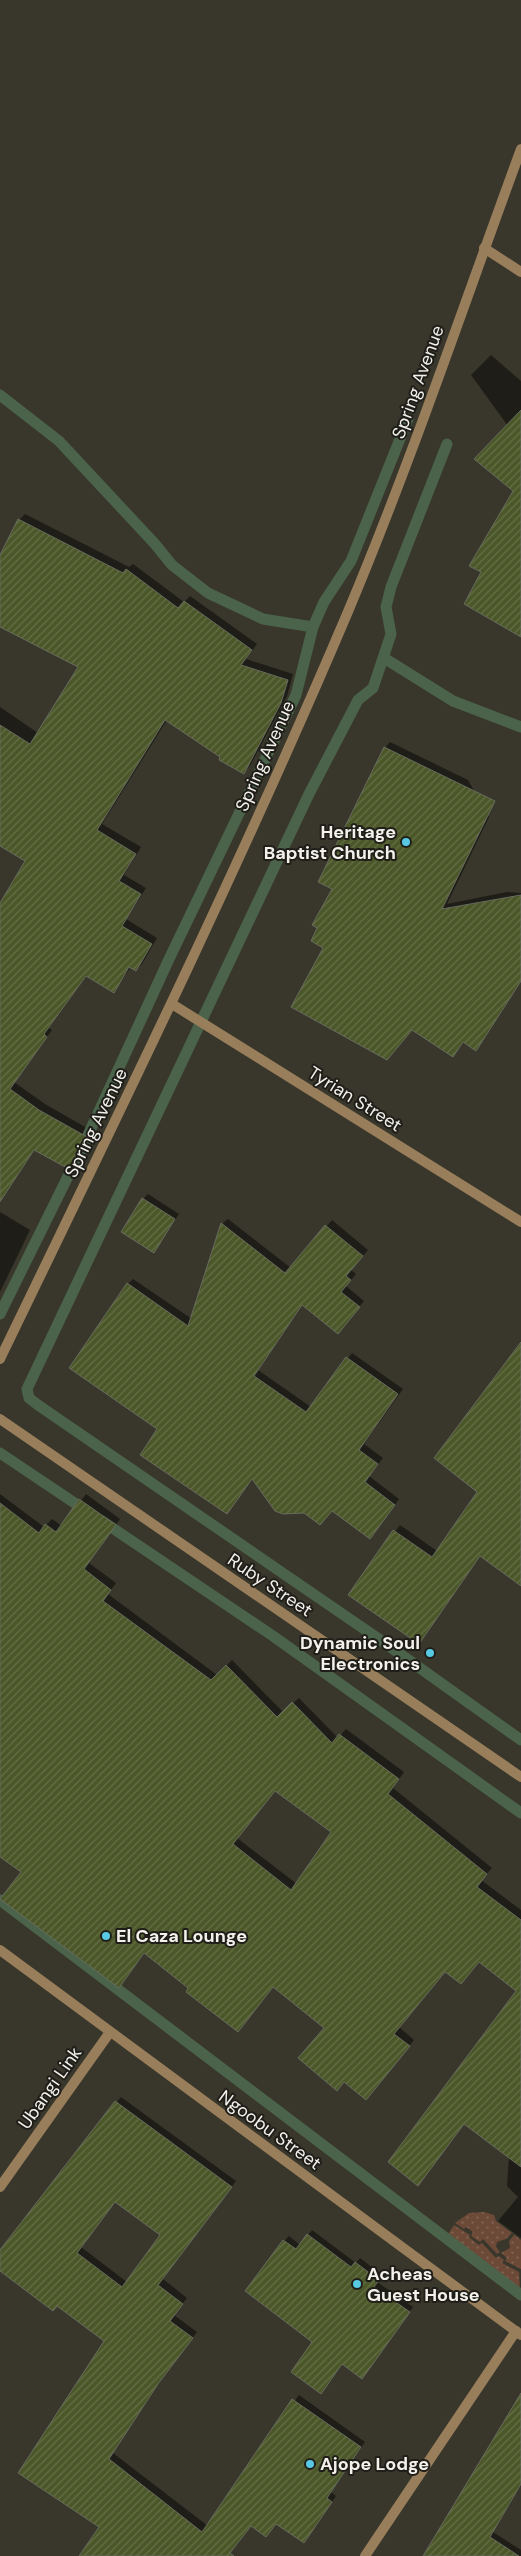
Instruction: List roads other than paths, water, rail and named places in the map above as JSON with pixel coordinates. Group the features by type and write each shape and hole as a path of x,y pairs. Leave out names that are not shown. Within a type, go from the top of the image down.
{"street":[{"name":"Spring Avenue","path":"0,1359 172,1004 347,614 390,504 521,149"},
{"path":"484,248 521,272"},
{"name":"Tyrian Street","path":"172,1004 521,1222"},
{"name":"Ruby Street","path":"0,1419 521,1777"},
{"name":"Ngoobu Street","path":"0,1950 518,2333"},
{"name":"Ubangi Link","path":"0,2187 110,2032"},
{"path":"365,2556 518,2333"}],"waterway":[{"path":"0,395 59,441 155,544 172,565 208,593 263,619 313,627"},
{"path":"0,1314 82,1148 170,957 296,695 313,627 324,602 351,561 408,419"},
{"path":"447,444 391,587 386,607 391,634 373,688 358,700 309,794 27,1389 29,1398 38,1405 389,1646 521,1740"},
{"path":"384,658 453,701 521,727"},
{"path":"0,1453 88,1512"},
{"path":"102,1521 273,1636 521,1813"},
{"path":"0,1900 521,2295"}],"place":[{"name":"Heritage Baptist Church","path":"406,842"},
{"name":"Dynamic Soul Electronics","path":"430,1653"},
{"name":"El Caza Lounge","path":"106,1936"},
{"name":"Acheas Guest House","path":"357,2284"},
{"name":"Ajope Lodge","path":"310,2464"}]}
